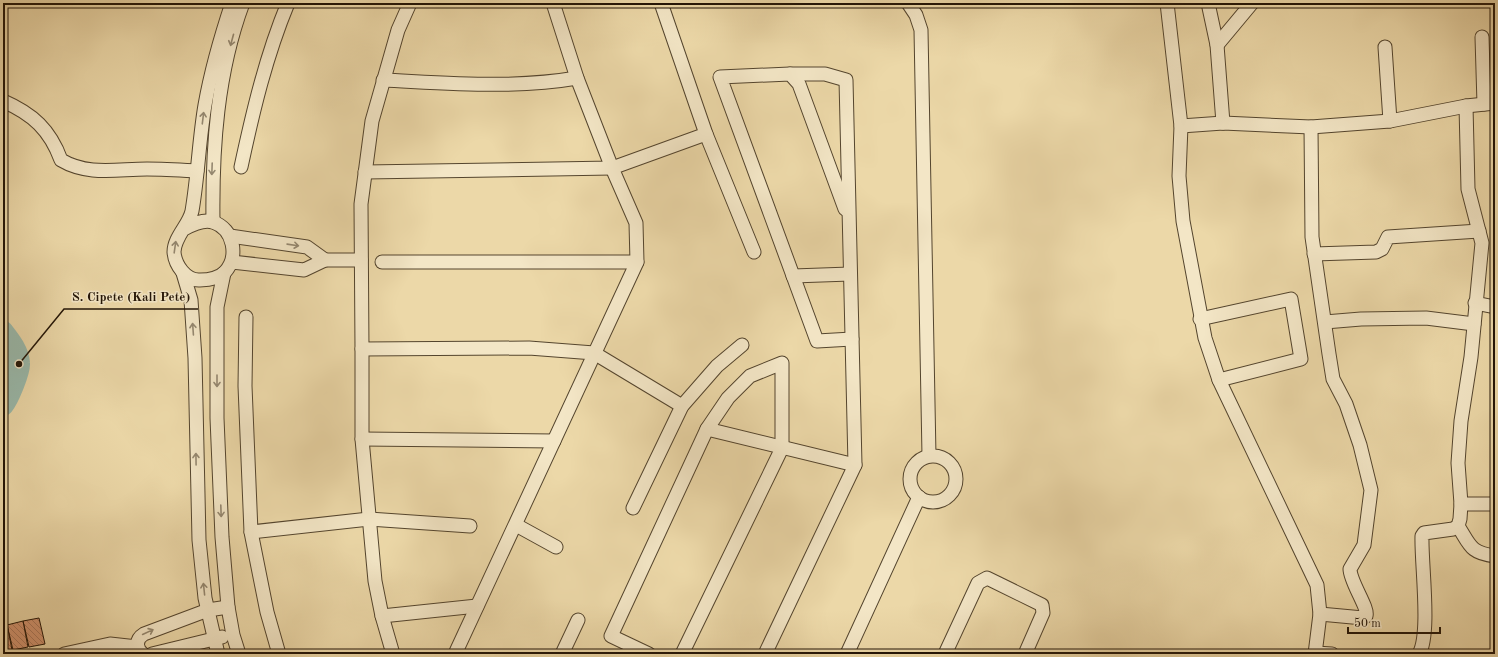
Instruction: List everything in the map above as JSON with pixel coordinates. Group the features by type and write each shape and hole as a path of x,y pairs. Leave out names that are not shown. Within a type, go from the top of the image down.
{"street":[{"path":"218,654 213,640 208,610 199,540 195,358 191,300 183,273 176,263 174,251 177,239 184,229 191,212 205,105 220,41 232,3"},
{"path":"213,222 212,169 216,116 225,64 243,3"},
{"path":"241,167 255,103 269,52 288,3"},
{"path":"393,654 382,616 375,581 362,439 360,260 361,204 372,121 382,80 398,30 410,3"},
{"path":"455,654 637,262 636,223 612,168 577,78 553,3"},
{"path":"661,3 706,134 754,252"},
{"path":"908,3 916,15 921,30 929,456"},
{"path":"1167,3 1181,126 1179,176 1183,221 1204,338 1219,380 1317,585 1320,614 1315,654 1332,654"},
{"path":"1208,3 1217,45 1224,123"},
{"path":"1217,45 1252,3"},
{"path":"1181,126 1224,123 1311,127 1390,120 1466,106 1489,104 1482,37"},
{"path":"1385,47 1390,120"},
{"path":"790,74 799,84 849,220"},
{"path":"765,654 854,465 852,339 846,80 825,74 720,77 817,341 852,339"},
{"path":"382,80 476,85 556,82 577,78"},
{"path":"3,101 18,108 40,124 53,140 61,160 71,166 96,171 146,169 197,171"},
{"path":"1466,106 1468,189 1482,243 1472,357 1461,421 1458,463 1461,504 1458,526 1473,550 1479,554 1495,556"},
{"path":"1311,127 1312,237 1333,378 1346,404 1360,445 1371,490 1364,545 1350,569 1353,583 1366,610 1366,616 1363,618 1320,614"},
{"path":"365,172 612,168 706,134"},
{"path":"184,229 196,223 213,222 221,227 230,236 234,249 232,262 224,273 217,307 217,418 222,537 228,607 233,635 239,654"},
{"path":"1314,254 1376,252 1382,249 1388,237 1479,230"},
{"path":"230,236 307,247 325,260"},
{"path":"232,262 304,270 325,260 360,260"},
{"path":"382,262 637,262"},
{"path":"183,273 196,280 211,280 224,273"},
{"path":"793,276 850,274"},
{"path":"1200,319 1291,299 1301,359 1219,380"},
{"path":"1476,302 1495,307"},
{"path":"246,317 245,386 251,532 267,612 279,654"},
{"path":"1325,322 1361,319 1426,318 1474,324"},
{"path":"633,508 682,406 717,366 742,345"},
{"path":"362,349 529,348 594,352 682,406"},
{"path":"648,654 611,636 707,429 728,398 750,376 782,363 782,448 682,654"},
{"path":"707,429 854,465"},
{"path":"362,439 554,441"},
{"path":"929,456 936,456 948,461 955,471 956,484 953,490 944,499 931,502 919,497 911,484 910,477 916,463 929,456"},
{"path":"847,654 919,497"},
{"path":"1461,504 1495,504"},
{"path":"251,532 369,519 470,526"},
{"path":"516,525 556,547"},
{"path":"1419,654 1422,648 1425,618 1422,536 1424,533 1429,531 1448,530 1458,526"},
{"path":"945,654 978,583 987,578 1042,605 1043,613 1025,654"},
{"path":"382,616 477,606"},
{"path":"64,654 110,644 140,651 139,637 144,634 208,610 228,607"},
{"path":"562,654 578,620"},
{"path":"152,654 233,635"}],"building":[{"path":"39,618 45,644 29,647 23,621"},
{"path":"23,621 28,647 13,650 7,625"},
{"path":"7,624 12,650 3,652 3,625"}],"waterway":[{"path":"3,332 15,350 19,363 18,372 8,397 3,405"}],"place":[{"name":"S. Cipete (Kali Pete)","path":"19,364"}]}
